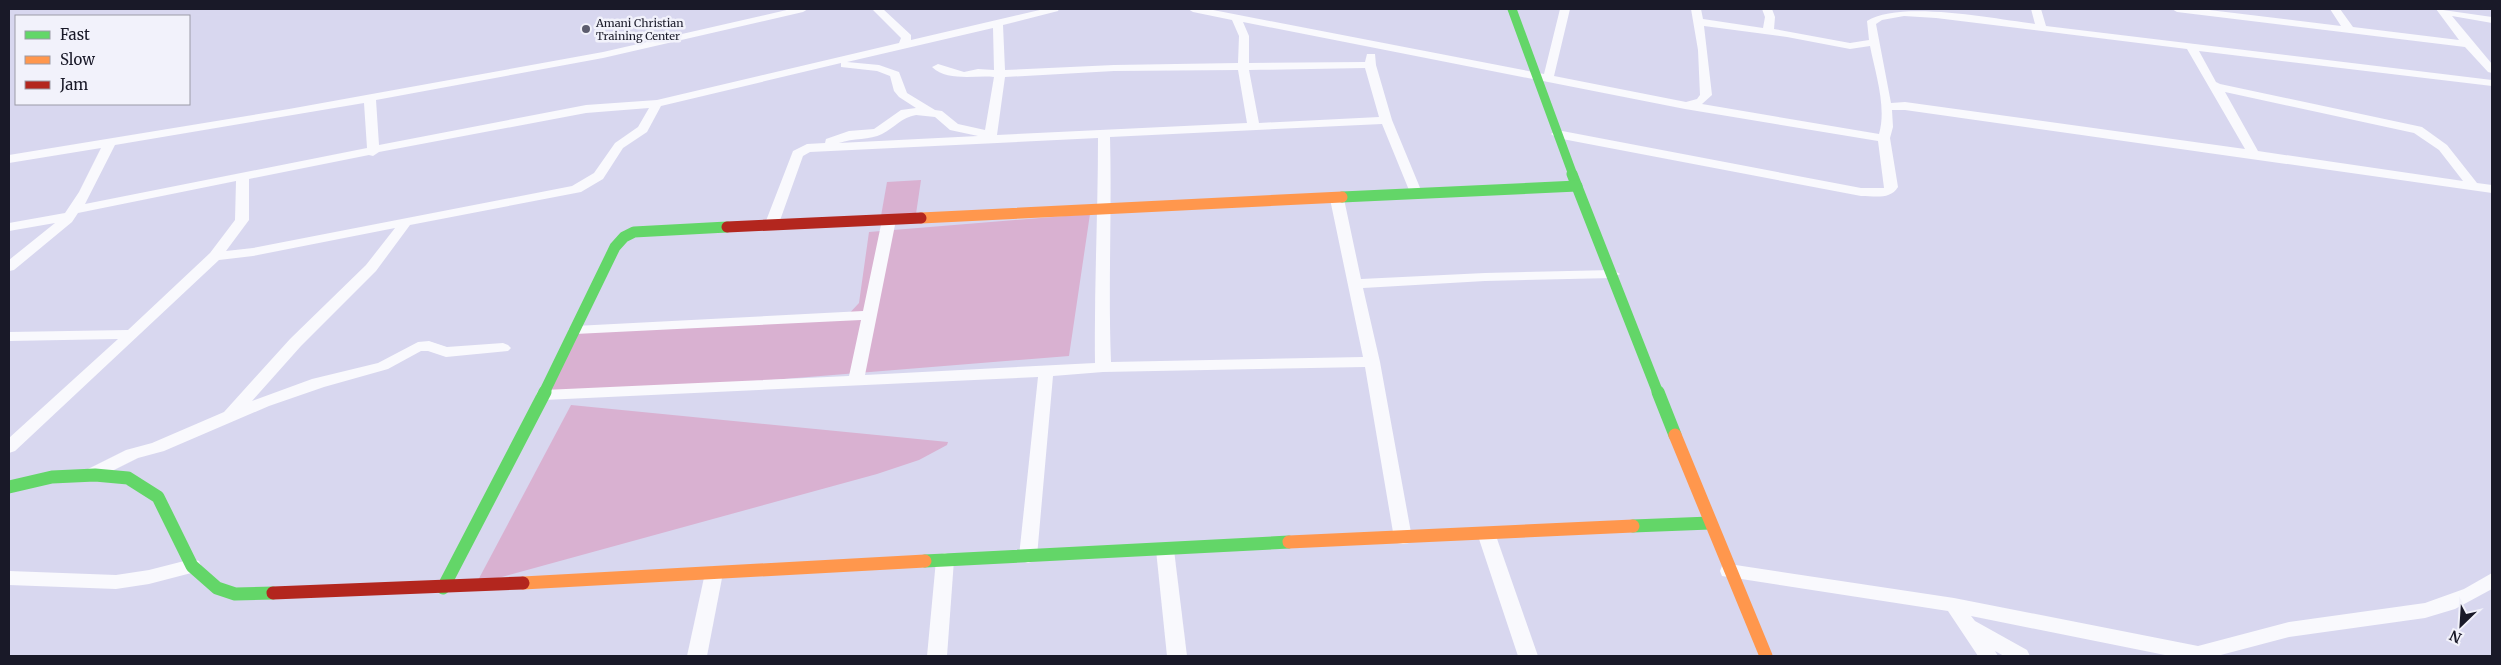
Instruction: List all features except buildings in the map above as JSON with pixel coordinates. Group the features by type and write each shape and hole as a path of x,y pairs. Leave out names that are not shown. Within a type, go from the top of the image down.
{"street":[{"path":"9,159 603,55 803,9"},
{"path":"877,9 907,38 903,46"},
{"path":"9,227 243,176 374,152 577,110 657,104 998,24 1054,9"},
{"path":"1193,9 1236,14 1372,44 1685,105 1884,138"},
{"path":"1512,9 1543,78 1557,134 1577,186 1710,523 1766,656"},
{"path":"1543,78 1564,9"},
{"path":"1685,105 1701,101 1706,95 1696,9"},
{"path":"1767,9 1770,17 1768,31"},
{"path":"2177,9 2240,12 2349,29 2468,44"},
{"path":"2334,9 2349,29"},
{"path":"2034,10 2042,29"},
{"path":"2443,10 2492,20"},
{"path":"2443,10 2468,44 2492,70"},
{"path":"1557,134 1878,194 1888,192 1892,187 1884,138 1887,127 1885,102 1871,24 1880,17 1937,12 2042,29 2492,83"},
{"path":"1236,14 1244,36 1243,66 1254,127"},
{"path":"1699,22 1768,31 1850,46 1875,42"},
{"path":"990,137 1000,74 998,24"},
{"path":"1372,44 1370,65 1386,120 1418,195"},
{"path":"2191,46 2211,84 2216,87 2398,124 2418,130 2433,138 2448,152 2474,187"},
{"path":"829,64 868,66 891,71 898,80 898,89 903,95 942,116 954,127 990,137"},
{"path":"938,67 964,75 978,72 1000,74 1114,68 1370,65"},
{"path":"2216,87 2254,155"},
{"path":"370,97 374,152"},
{"path":"1885,102 2492,190"},
{"path":"215,256 253,252 585,186 599,176 619,146 641,132 657,104"},
{"path":"817,148 849,135 877,132 910,112 932,112"},
{"path":"771,226 797,154 803,149 990,137 1386,120"},
{"path":"1103,367 1101,290 1105,210 1104,133"},
{"path":"9,267 72,213 86,195 110,142"},
{"path":"9,447 215,256 242,220 243,176"},
{"path":"443,588 544,395 615,247 630,234 1577,186"},
{"path":"1337,199 1372,362 1403,538"},
{"path":"856,381 868,314 890,220"},
{"path":"227,416 305,333 371,270 388,251 405,223"},
{"path":"1356,284 1485,277 1613,274"},
{"path":"575,330 868,314"},
{"path":"9,336 130,334"},
{"path":"90,475 132,454 158,447 194,433 227,416 318,383 383,366 412,350 424,346 446,352 503,348"},
{"path":"544,395 1046,372 1103,367 1372,362"},
{"path":"1028,556 1046,372"},
{"path":"9,487 52,477 90,475 128,478 158,497 192,566 217,588 235,594 443,588 826,565 1710,523"},
{"path":"1486,533 1528,656"},
{"path":"1165,550 1177,656"},
{"path":"937,656 945,560"},
{"path":"9,578 53,578 105,583 154,576 192,566"},
{"path":"1730,571 1954,605 2202,655 2300,627 2393,618 2429,609 2446,604 2480,589 2492,580"},
{"path":"697,656 714,573"},
{"path":"1954,605 1988,656"},
{"path":"1969,626 2020,656"}],"shaded area":[{"path":"921,180 916,214 881,216 887,182"},
{"path":"1090,214 1069,356 536,399 570,333 844,319 859,303 869,232"},
{"path":"571,405 948,442 947,445 919,460 877,474 476,584"}],"traffic: fast":[{"path":"1512,9 1577,186 1675,435"},
{"path":"1342,197 1577,186"},
{"path":"443,588 528,427 615,247 624,237 634,232 727,227"},
{"path":"9,487 52,477 95,475 128,478 158,497 192,566 217,588 235,594 273,593"},
{"path":"1633,526 1710,523"},
{"path":"925,561 1289,542"}],"traffic: slow":[{"path":"921,218 1342,197"},
{"path":"1675,435 1766,656"},
{"path":"1289,542 1633,526"},
{"path":"523,583 925,561"}],"traffic: jam":[{"path":"727,227 921,218"},
{"path":"273,593 523,583"}],"place":[{"name":"Amani Christian Training Center","path":"586,29"}]}
